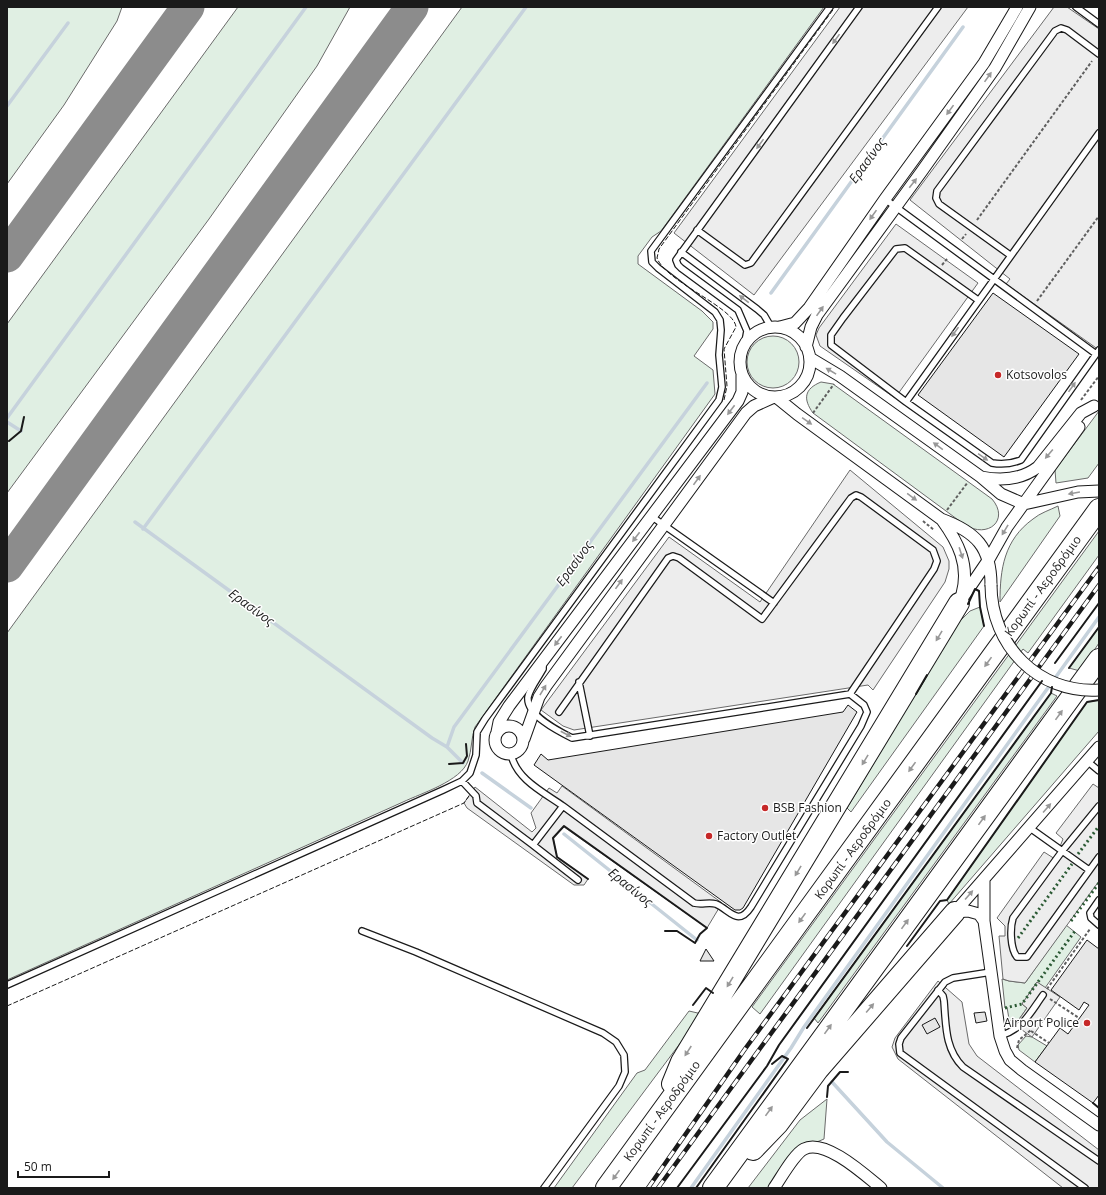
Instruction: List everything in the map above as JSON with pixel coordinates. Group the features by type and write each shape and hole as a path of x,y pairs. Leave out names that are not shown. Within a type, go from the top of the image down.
{"highway":[{"name":"Κορωπί - Αεροδρόμιο","path":"606,1188 1099,509"},
{"path":"664,1109 681,1062 959,603"},
{"path":"714,1188 1099,659"},
{"path":"718,1188 778,1124 818,1070 955,912"}],"street":[{"path":"776,327 798,336 806,347 810,358 809,370 801,384 793,392 775,397 754,406 746,413 546,686 533,713 522,747 511,754 498,750 495,741 499,722 504,714 738,401 742,392 742,375 739,362 745,342 754,334 776,327 795,323 801,317 984,64 1017,7"},
{"path":"806,347 811,328 817,315 995,68 1030,7"},
{"path":"810,358 840,376 981,477 1001,494 1024,504 1049,500 1078,492 1099,491"},
{"path":"742,375 754,391 775,397 797,414 969,533 986,551 989,559 993,608 1000,631 1007,644 1025,665 1047,680 1083,690 1099,690"},
{"path":"981,477 1007,479 1031,472 1038,467 1082,413 1097,403"},
{"path":"959,603 989,559 1006,527 1097,403"},
{"path":"944,515 960,548 965,570 965,582 959,603"},
{"path":"497,732 504,726 513,726 520,730 524,739"},
{"path":"955,912 1030,828 1099,747"},
{"path":"984,879 984,921 1000,1036 1005,1051 1010,1060 1099,1125"},
{"path":"955,912 968,911 979,914 984,921"},
{"path":"774,1188 796,1157 804,1149 816,1146 828,1149 881,1188"}],"lane":[{"path":"7,985 462,781 470,773 476,755 477,732 485,719 719,400 722,387 719,355 720,320 715,312 652,262 651,251 830,7"},
{"path":"745,342 748,331 738,310 678,265 676,260 859,7"},
{"path":"697,230 744,265 751,263 938,7"},
{"path":"1076,7 1099,24"},
{"path":"1010,255 939,204 936,198 937,191 1055,31 1061,28 1067,30 1099,54"},
{"path":"906,402 992,279 1099,133"},
{"path":"885,199 1031,308 1097,352 1021,460 1013,463 1001,465 992,463 906,402 832,345 831,335 896,249 901,247 905,248 978,300"},
{"path":"681,252 757,309 776,327"},
{"path":"543,662 543,669 528,696 528,703 533,713 572,738 850,694 934,569 937,561 933,550 861,496 856,495 851,498 762,619 679,558 674,556 668,558 558,712"},
{"path":"651,516 774,603"},
{"path":"578,682 590,736"},
{"path":"511,754 515,765 523,777 694,903 716,904 733,916 742,915 746,914 751,907 865,719 867,712 864,705 850,694"},
{"path":"1087,761 1099,771"},
{"path":"462,781 476,796 477,803 578,880"},
{"path":"533,845 563,806"},
{"path":"1099,806 1063,850 1012,918 1011,924 1014,952 1017,957 1027,957 1099,857"},
{"path":"1030,828 1063,850 1089,870"},
{"path":"1097,924 1091,918 1090,913 1099,900"},
{"path":"362,932 416,952 569,1018 603,1033 616,1042 624,1055 625,1072 619,1086 544,1188"},
{"path":"991,972 953,978 938,990 901,1038 899,1044 900,1053 1085,1188"},
{"path":"938,990 943,996 944,1001 949,1046 957,1061 963,1067 1099,1161"},
{"path":"1000,1036 1015,1030 1022,1024 1043,995"}],"path":[{"path":"977,220 1092,61"},
{"path":"1031,308 1099,216"},
{"path":"962,239 968,232"},
{"path":"1080,401 1099,376"},
{"path":"812,414 834,384"},
{"path":"944,515 968,482"},
{"path":"921,520 938,533"},
{"path":"1079,1018 1043,995 1097,924"},
{"path":"1022,1024 1050,1043"},
{"path":"1018,1052 1017,1045 1019,1040 1031,1030"}],"green space":[{"path":"7,7 122,7 117,21 64,105 7,184"},
{"path":"238,7 350,7 317,66 209,219 7,493 7,324"},
{"path":"462,7 824,7 661,231 652,237 638,256 638,264 702,311 713,322 713,329 694,356 713,370 715,394 475,727 468,761 458,775 440,786 7,980 7,633"},
{"path":"768,336 778,336 792,343 799,357 799,367 792,381 778,388 768,388 758,384 751,377 747,367 747,357 751,347 758,340"},
{"path":"821,382 833,384 992,499 999,514 994,525 981,530 965,525 813,413 807,399 808,391"},
{"path":"1099,411 1099,463 1088,478 1056,483 1055,470"},
{"path":"1058,506 1060,516 1000,602 1003,567 1010,546 1016,536 1023,527 1036,517"},
{"path":"1099,531 1099,555 1028,653 1023,649 760,1014 752,1007"},
{"path":"980,607 984,626 851,812 847,808 957,624 970,611"},
{"path":"1099,627 1099,643 1080,671 1069,668"},
{"path":"1051,693 1057,696 818,1023 814,1018"},
{"path":"1099,700 1099,731 949,904 947,900 1087,702"},
{"path":"1066,925 1081,937 1045,988 1037,982 1022,1004 1027,1008 1015,1025 1009,1019 1007,1007 1005,1008 1002,979 1025,983"},
{"path":"689,1011 702,1014 572,1188 554,1188 637,1073 645,1070"},
{"path":"1026,1036 1032,1037 1047,1046 1035,1062 1019,1050 1018,1045"},
{"path":"827,1099 824,1139 805,1147 770,1188 748,1188 800,1120"}],"shaded area":[{"path":"840,7 968,7 754,295 674,233"},
{"path":"1054,7 1067,7 1099,29 1099,350 1006,284 1010,279 910,200"},
{"path":"896,224 978,283 895,398 820,346 816,335 819,328"},
{"path":"850,470 943,547 949,561 949,569 945,582 873,690 868,685 574,730 563,726 541,710 669,537 760,602"},
{"path":"1093,784 1099,788 1099,881 1025,983 1003,979 999,936 1005,936 1005,926 997,918 1044,852 1055,859 1063,839 1056,833"},
{"path":"562,786 722,903 707,928 564,827 553,838 557,857 588,879 584,885 574,885 467,808 464,803 475,787 532,832 536,828 531,813 549,788 557,793"},
{"path":"938,981 962,1002 969,1044 977,1056 1099,1150 1099,1188 1063,1188 898,1059 892,1047 895,1038"},
{"path":"1037,982 1060,997 1032,1037 1015,1025 1027,1008 1022,1004"}],"building":[{"name":"Kotsovolos","path":"993,293 1079,354 1004,457 918,395"},
{"name":"Factory Outlet","path":"848,705 857,712 743,908 740,910 735,910 534,765 541,754 548,760 843,712"},
{"name":"Airport Police","path":"1087,940 1099,949 1099,1095 1093,1103 1035,1062 1060,1028 1068,1034 1089,1005 1084,1002 1079,1010 1051,990"},
{"path":"706,949 714,961 700,961"},
{"path":"985,1012 987,1021 976,1023 974,1013"},
{"path":"935,1018 940,1027 927,1034 922,1025"}],"waterway":[{"path":"7,418 306,7"},
{"path":"143,529 526,7"},
{"path":"7,106 68,23"},
{"name":"Ερασίνος","path":"771,293 963,27"},
{"name":"Ερασίνος","path":"447,747 454,727 707,383"},
{"path":"7,422 21,431"},
{"name":"Ερασίνος","path":"135,522 432,738 447,747 463,763"},
{"path":"691,1188 791,1048 804,1027 1099,617"},
{"name":"Ερασίνος","path":"482,773 531,808"},
{"name":"Ερασίνος","path":"564,834 697,940"},
{"path":"832,1082 887,1142 943,1188"}],"taxiway":[{"path":"7,256 188,7"},
{"path":"7,566 412,7"}],"railway":[{"path":"648,1188 745,1049 1099,567"},
{"path":"658,1188 1099,585"}],"hedge":[{"path":"1078,854 1099,826"},
{"path":"1018,938 1072,864"},
{"path":"1071,921 1099,883"},
{"path":"1005,1008 1022,1004 1075,931"}],"fence":[{"path":"724,400 727,386 724,349 736,327 732,319 724,311 685,285 663,267 657,258 659,249 835,7"},
{"path":"7,1006 464,803 469,796"}],"wall":[{"path":"9,441 21,431 24,417"},
{"path":"968,604 975,589 979,591 980,607 984,626"},
{"path":"1055,663 1099,603"},
{"path":"1069,668 1099,627"},
{"path":"916,694 927,675"},
{"path":"677,1188 767,1066 779,1045 1042,681"},
{"path":"807,1028 1051,693 1052,687"},
{"path":"907,946 940,901 947,900 1087,702 1099,700"},
{"path":"449,764 463,763 467,756 466,744"},
{"path":"588,879 557,857 553,838 564,826 707,928 700,934 695,943 677,931 665,931"},
{"path":"693,1005 706,988 713,993"},
{"path":"696,1188 788,1059 782,1056 772,1064"},
{"path":"827,1097 828,1086 840,1072 848,1072"},
{"path":"1093,1103 1099,1108"}],"place":[{"name":"Kotsovolos","path":"998,375"},
{"name":"BSB Fashion","path":"765,808"},
{"name":"Factory Outlet","path":"709,836"},
{"name":"Airport Police","path":"1087,1023"}]}
